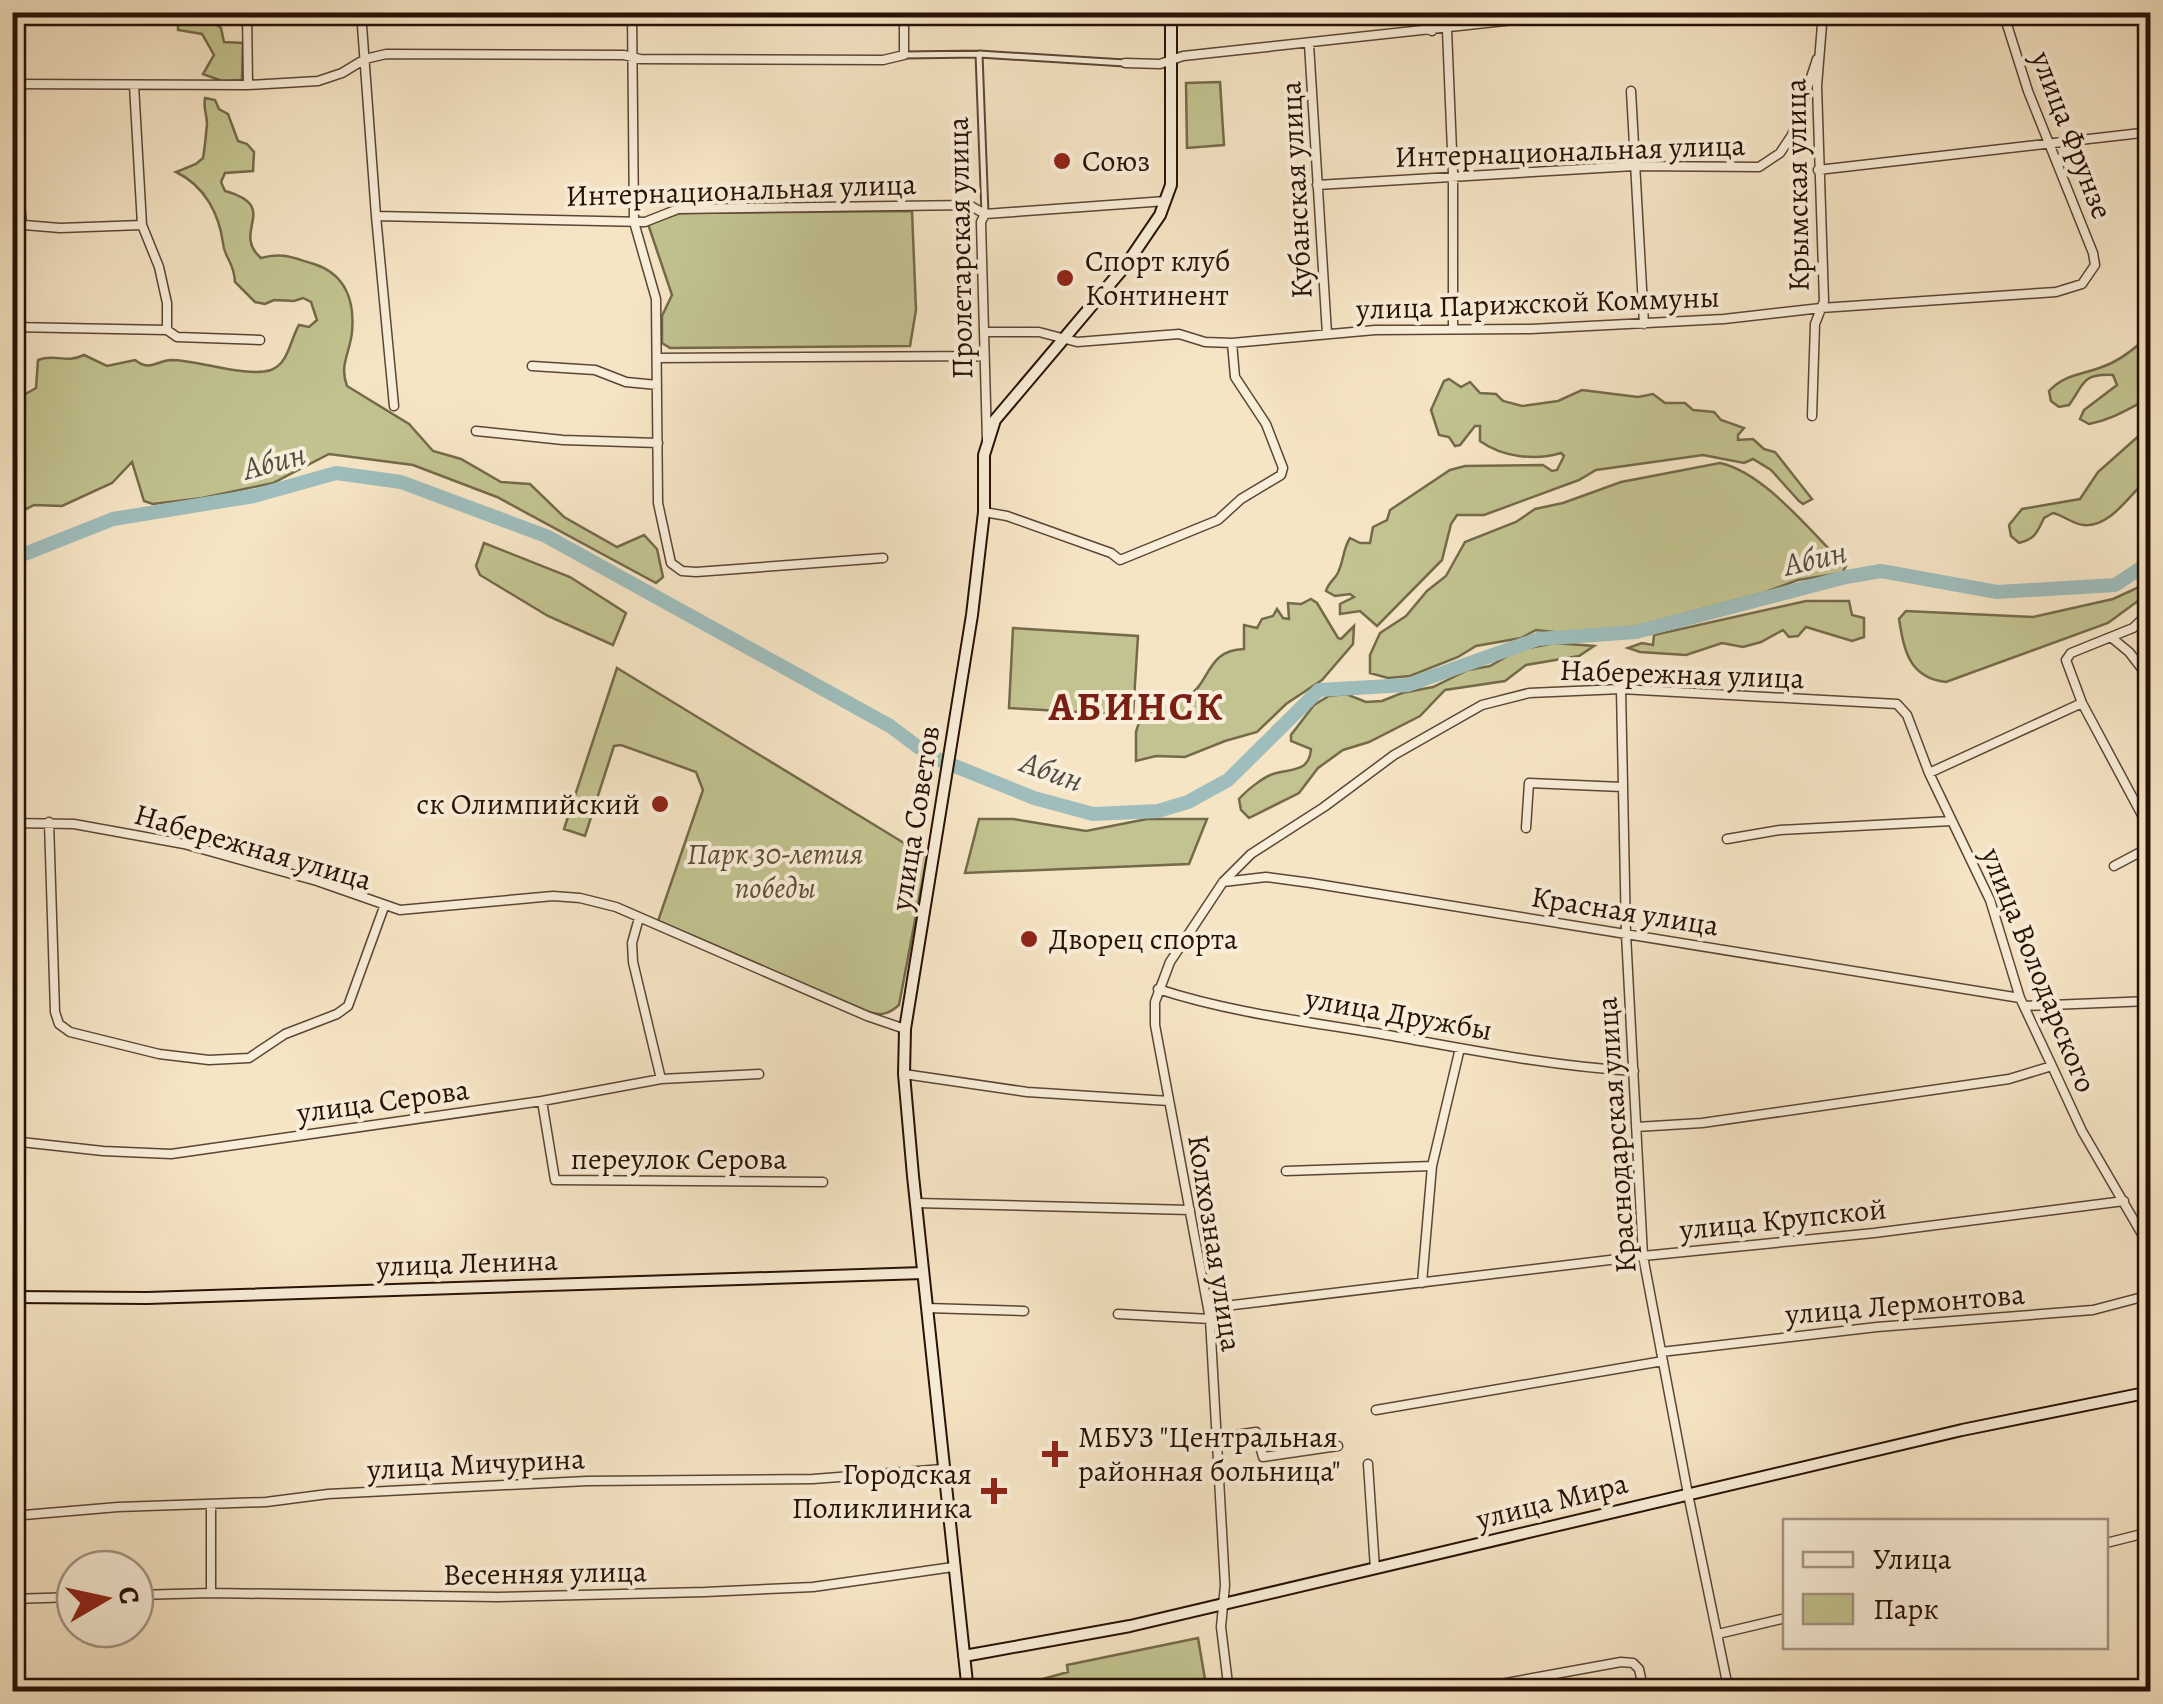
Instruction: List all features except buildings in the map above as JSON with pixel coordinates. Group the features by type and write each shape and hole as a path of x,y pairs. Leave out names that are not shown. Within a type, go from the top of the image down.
{"main road":[{"path":"986,441 995,420 1126,265 1166,201 1172,185 1171,12"},
{"name":"улица Советов","path":"968,1692 904,1074 906,1029 954,735 984,512 986,441"},
{"name":"улица Ленина","path":"12,1297 186,1297 923,1273"},
{"name":"улица Мира","path":"964,1656 1130,1626 1962,1430 2150,1392"}],"street":[{"path":"247,12 248,85"},
{"path":"361,12 394,406"},
{"path":"632,12 634,222 654,289 658,503 671,562 682,571 696,572 883,558"},
{"path":"904,12 904,55"},
{"path":"1430,12 1432,31"},
{"path":"12,84 248,85 318,81 365,59 386,54 487,52 883,60 904,55 980,54 1160,64 1171,58 1447,30 1525,16 1589,12"},
{"name":"Крымская улица","path":"1812,416 1815,324 1824,300 1817,60 1823,12"},
{"name":"улица Фрунзе","path":"2003,12 2028,91 2093,253 2095,265 2090,274"},
{"path":"1447,30 1453,175 1453,329"},
{"name":"Кубанская улица","path":"1309,44 1327,334"},
{"name":"Пролетарская улица","path":"980,54 986,441"},
{"name":"Интернациональная улица","path":"1317,186 1634,166 1759,167 1771,160 1792,135 1817,60"},
{"path":"134,85 142,225 159,268 166,303 166,330"},
{"path":"1631,91 1644,324"},
{"path":"12,117 17,225 142,225"},
{"path":"1818,170 2150,132"},
{"name":"Интернациональная улица","path":"376,216 645,222 678,209 969,205 985,214 1166,201"},
{"name":"улица Парижской Коммуны","path":"984,332 1039,332 1077,342 1179,334 1205,342 1232,343 1327,334 1644,324 2056,292 2082,284 2090,274"},
{"path":"12,327 166,330 177,337 260,340"},
{"path":"984,512 1007,516 1111,553 1120,560 1218,520 1241,499 1282,474 1283,468 1266,424 1235,377 1232,343"},
{"path":"658,358 984,356"},
{"path":"532,366 596,370 626,382 657,385"},
{"path":"476,431 563,440 658,442"},
{"path":"2150,612 2133,628 2072,653 2066,660 2082,704 2150,830"},
{"path":"2112,638 2150,679"},
{"name":"Набережная улица","path":"1223,882 1251,854 1394,755 1482,704 1529,693 1620,688 1897,704"},
{"name":"Краснодарская улица","path":"1620,688 1626,934 1643,1256 1730,1692"},
{"name":"улица Володарского","path":"1897,704 1908,715 1929,773 1990,900 2022,1002 2082,1130 2148,1237 2150,1248"},
{"path":"1929,773 2082,704"},
{"path":"1526,828 1528,783 1622,788"},
{"path":"1727,839 1780,830 1951,820"},
{"name":"Набережная улица","path":"50,822 56,1012 60,1024 70,1032 141,1050 209,1060 249,1058 286,1034 337,1014 353,998 384,907"},
{"name":"Набережная улица","path":"12,824 50,822 184,844 317,881 384,907 416,911 574,897 616,907 906,1029"},
{"path":"2114,866 2146,849 2150,842"},
{"name":"Красная улица","path":"1223,882 1266,877 1311,883 2022,1002 2150,1001"},
{"name":"Колхозная улица","path":"1223,882 1170,962 1158,989 1154,1024 1210,1319 1225,1585 1222,1628 1229,1692"},
{"path":"639,918 632,943 633,962 661,1079"},
{"name":"улица Дружбы","path":"1158,989 1195,1001 1460,1048 1578,1068 1634,1071"},
{"path":"1422,1283 1432,1166 1460,1048"},
{"path":"1636,1127 1702,1123 2010,1079 2052,1066"},
{"name":"улица Серова","path":"12,1141 130,1154 171,1154 542,1101 661,1079 759,1074"},
{"path":"904,1074 1026,1092 1169,1101"},
{"name":"переулок Серова","path":"542,1101 555,1180 823,1182"},
{"path":"1286,1171 1432,1166"},
{"name":"улица Крупской","path":"1208,1308 2124,1201"},
{"path":"916,1203 1190,1210"},
{"name":"улица Лермонтова","path":"1376,1410 1662,1356 1877,1327 2093,1310 2150,1295"},
{"path":"927,1308 1024,1310"},
{"path":"1118,1314 1210,1319"},
{"path":"1216,1438 1256,1432 1263,1457 1338,1446"},
{"path":"1368,1464 1376,1569"},
{"name":"улица Мичурина","path":"12,1516 328,1494 587,1481 813,1479 943,1469"},
{"path":"210,1505 211,1593"},
{"path":"2108,1542 2150,1532"},
{"name":"Весенняя улица","path":"155,1594 496,1597 705,1592 813,1587 953,1567"},
{"path":"12,1599 55,1598"},
{"path":"1718,1634 1783,1619"},
{"path":"1456,1692 1621,1662 1633,1663 1639,1669 1644,1692"},
{"path":"2134,1692 2150,1689"}],"green space":[{"path":"178,13 201,13 221,28 224,42 243,43 242,80 222,81 203,74 214,55 202,34 178,30"},
{"path":"1220,82 1224,145 1187,148 1186,83"},
{"path":"205,98 215,100 219,109 228,114 238,141 254,152 253,171 225,173 221,182 225,191 250,204 253,248 261,258 288,256 325,268 346,290 352,309 345,365 347,386 409,424 433,451 461,459 501,482 530,484 564,517 617,547 644,535 657,549 663,577 656,583 497,497 413,465 329,454 273,483 153,504 144,501 132,462 112,483 62,506 34,505 13,516 13,401 36,388 38,360 84,355 107,366 135,360 149,366 171,360 261,372 282,362 299,325 309,327 317,320 311,302 303,298 255,302 235,282 209,202 195,185 176,172 203,158"},
{"path":"912,211 916,310 910,346 670,348 662,343 662,316 672,295 648,224 680,213"},
{"path":"2150,334 2150,398 2089,424 2080,419 2084,410 2117,385 2113,375 2103,375 2089,378 2069,405 2059,407 2051,401 2049,391 2061,381 2115,361"},
{"path":"1449,379 1461,387 1470,382 1480,393 1496,394 1503,401 1522,406 1558,401 1582,390 1638,397 1653,394 1665,403 1685,403 1693,410 1714,412 1721,420 1744,428 1738,440 1753,439 1764,449 1775,452 1812,499 1803,504 1771,470 1753,459 1744,463 1703,455 1596,470 1484,515 1457,515 1442,560 1377,626 1360,611 1340,614 1340,604 1354,597 1335,596 1326,591 1338,573 1350,538 1370,543 1373,527 1387,520 1390,510 1450,470 1465,466 1543,465 1552,471 1557,470 1564,456 1561,453 1530,457 1498,451 1480,441 1480,426 1475,426 1455,446 1449,437 1439,435 1431,410 1444,381"},
{"path":"2142,433 2150,440 2150,477 2112,515 2084,525 2053,513 2044,518 2029,540 2019,543 2011,536 2009,525 2022,509 2080,499 2098,472"},
{"path":"1720,463 1754,479 1788,507 1846,566 1842,573 1798,580 1638,626 1581,635 1536,630 1521,638 1476,646 1410,676 1388,678 1370,673 1370,655 1380,633 1406,616 1446,576 1465,542 1516,522 1535,509 1621,482"},
{"path":"484,543 570,577 626,613 613,645 548,616 480,575 476,566"},
{"path":"2150,582 2150,592 2108,623 1946,682 1916,668 1903,641 1899,619 1906,611 2033,617 2113,599"},
{"path":"1311,599 1338,638 1354,626 1353,644 1322,680 1286,704 1257,732 1185,757 1156,756 1136,761 1136,732 1141,716 1186,698 1222,655 1244,649 1244,625 1257,628 1262,619 1273,616 1277,609 1283,618 1289,619 1288,603 1301,604"},
{"path":"1806,601 1849,601 1852,615 1864,618 1864,637 1852,641 1806,627 1798,636 1789,637 1783,630 1743,647 1722,643 1686,655 1628,648 1642,643 1653,645 1654,635"},
{"path":"1013,628 1138,636 1133,715 1009,708"},
{"path":"1555,643 1594,646 1579,656 1526,665 1505,681 1445,690 1420,716 1369,742 1343,750 1318,768 1299,793 1249,818 1241,810 1239,799 1260,781 1306,763 1311,749 1291,741 1291,735 1314,705 1329,696 1346,694 1366,702 1382,701 1490,666 1518,650"},
{"name":"Парк 30-летия победы","path":"617,668 927,857 899,1005 885,1013 869,1012 658,921 703,790 696,772 621,745 614,746 585,836 564,829"},
{"path":"979,819 1013,819 1086,831 1147,819 1207,819 1189,864 965,873"},
{"path":"1198,1638 1207,1691 1018,1691 1017,1686 1068,1672 1067,1665"}],"waterway":[{"name":"Абин","path":"12,559 113,519 254,496 336,473 401,482 546,536 890,726 930,756 1034,798 1093,814 1158,811 1188,802 1228,780 1319,690 1408,685 1538,639 1636,632 1881,571 1997,592 2115,585 2150,562"}],"place":[{"name":"Союз","path":"1062,161"},
{"name":"Спорт клуб Континент","path":"1065,278"},
{"name":"ск Олимпийский","path":"660,804"},
{"name":"Дворец спорта","path":"1029,939"},
{"name":"МБУЗ \"Центральная районная больница\"","path":"1055,1454"},
{"name":"Городская Поликлиника","path":"994,1491"}],"district":[{"name":"АБИНСК","path":"1137,706"}]}
